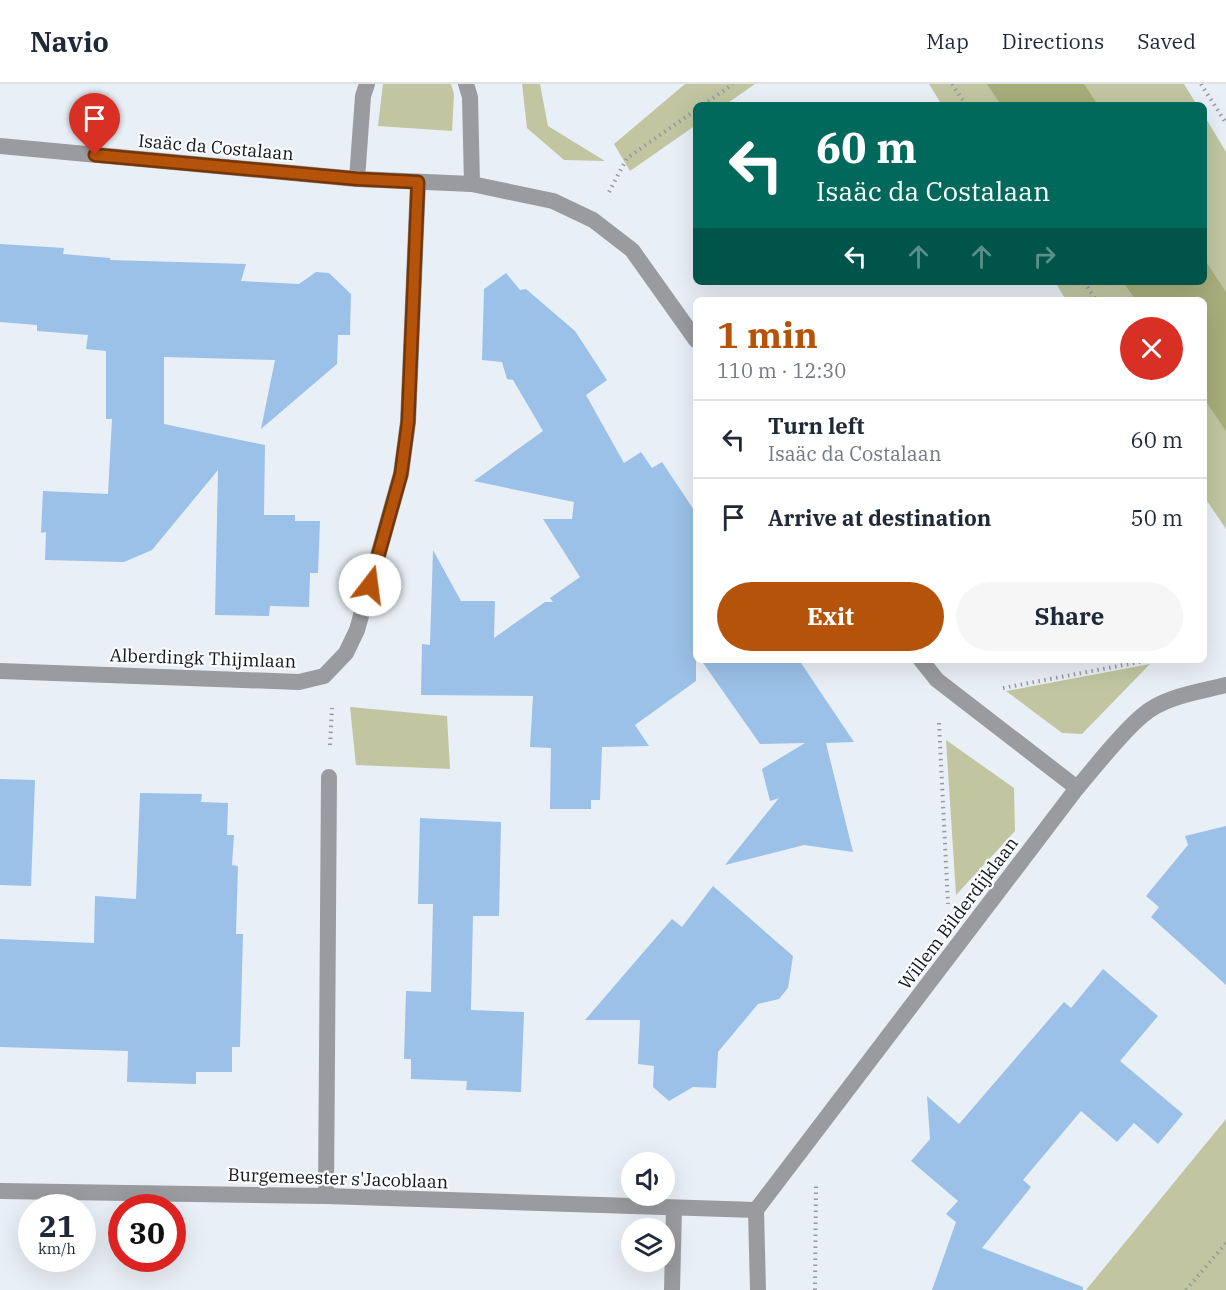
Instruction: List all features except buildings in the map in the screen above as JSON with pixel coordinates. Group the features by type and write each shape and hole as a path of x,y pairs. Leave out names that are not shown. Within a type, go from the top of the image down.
{"street":[{"path":"357,179 363,96 367,84"},
{"path":"466,84 470,98 472,184"},
{"name":"Isaäc da Costalaan","path":"0,146 357,179 472,184 553,201 593,220 632,250 693,336"},
{"name":"Alberdingk Thijmlaan","path":"0,671 299,682 324,676 346,653 357,630 401,474 408,422 418,182"},
{"path":"923,663 936,680 1077,788"},
{"name":"Willem Bilderdijklaan","path":"756,1210 1077,788 1143,714 1169,700 1226,685"},
{"path":"326,1196 329,777"},
{"name":"Burgemeester s'Jacoblaan","path":"0,1191 326,1196 674,1208"},
{"path":"672,1290 674,1208 756,1210 758,1290"}],"path":[{"path":"707,102 733,84"},
{"path":"952,84 964,102"},
{"path":"1201,84 1226,123"},
{"path":"627,158 693,112"},
{"path":"958,697 1134,663"},
{"path":"936,680 950,955"},
{"path":"330,750 331,720"},
{"path":"815,1290 817,1129"},
{"path":"1186,1290 1226,1243"}],"shaded area":[{"path":"383,84 451,84 454,94 452,131 378,126"},
{"path":"522,84 540,84 548,126 605,161 564,160 527,128"},
{"path":"685,84 755,84 729,102 693,102 693,127 630,171 614,144"},
{"path":"929,84 1184,84 1195,102 940,102"},
{"path":"987,84 1084,84 1096,102 999,102"},
{"path":"1207,120 1226,152 1226,529 1207,501 1207,297 1064,297 1057,285 1207,285"},
{"path":"1207,263 1226,292 1226,431 1207,403 1207,297 1134,297 1125,285 1207,285"},
{"path":"1150,664 1082,734 1062,733 1006,691"},
{"path":"350,707 447,716 450,769 356,765"},
{"path":"946,740 1014,788 1015,831 956,895"},
{"path":"1226,1119 1226,1290 1086,1290"}],"route":[{"path":"95,155 357,179 418,182 408,422 401,474 370,585"}]}
